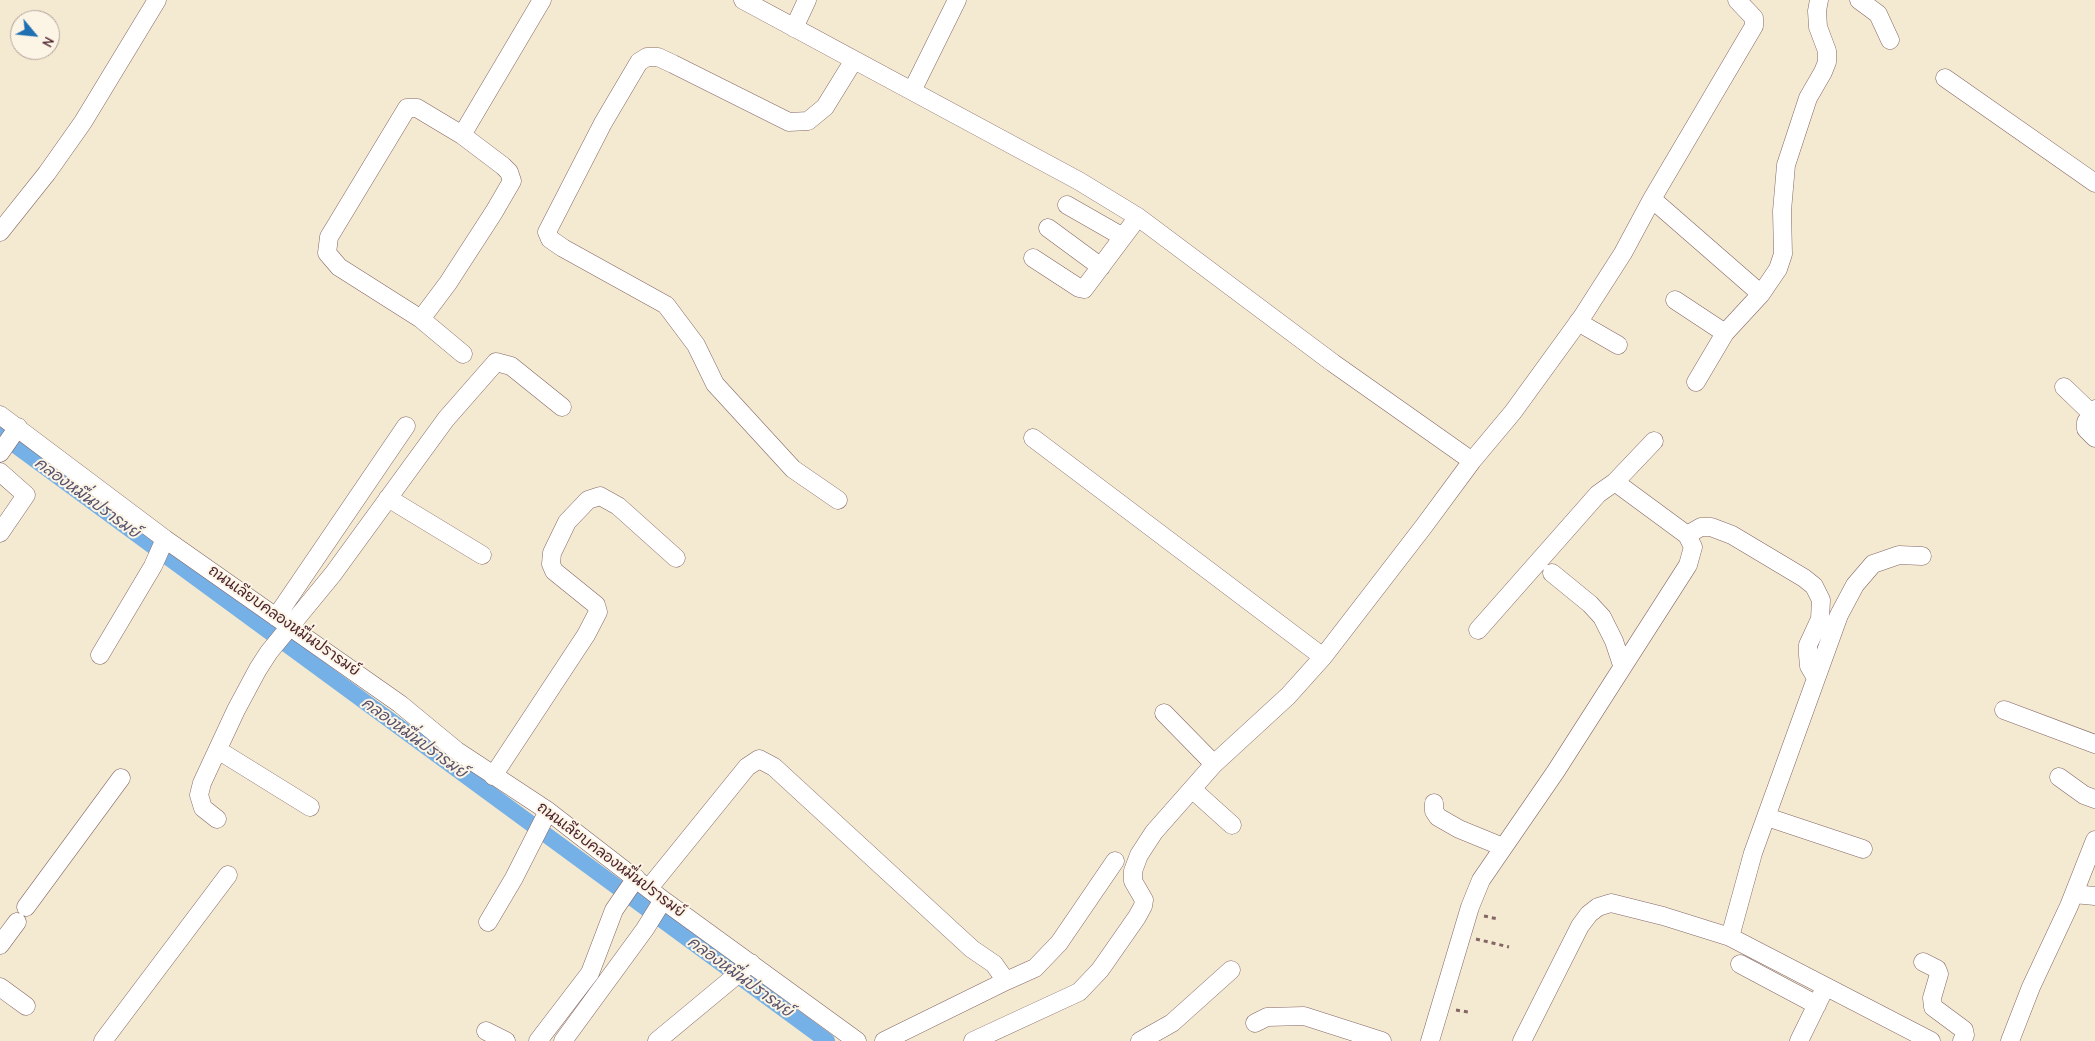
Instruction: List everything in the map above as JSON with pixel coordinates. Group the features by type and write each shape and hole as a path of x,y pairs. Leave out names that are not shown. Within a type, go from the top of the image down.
{"street":[{"path":"0,232 83,122 157,0"},
{"path":"462,134 542,0"},
{"path":"743,0 1079,181 1138,217 1333,363 1472,461"},
{"path":"794,28 807,0"},
{"path":"912,91 957,0"},
{"path":"972,1041 1079,992 1100,970 1143,906 1144,900 1132,878 1139,855 1154,832 1214,764 1288,696 1323,657 1472,461 1513,412 1578,322 1623,253 1652,199 1754,26 1754,18 1737,0"},
{"path":"1696,382 1725,333 1760,294 1778,269 1783,254 1782,211 1786,165 1808,98 1827,62 1827,52 1818,28 1817,11 1819,0"},
{"path":"1859,0 1878,14 1890,40"},
{"path":"838,500 793,469 715,384 696,345 666,305 563,248 550,239 547,232 603,123 639,62 647,56 658,57 789,122 808,121 825,107 854,60"},
{"path":"1945,78 2095,183"},
{"path":"421,319 448,283 512,181 509,172 503,166 462,134 417,108 407,108 329,237 327,253 339,267 421,319 463,354"},
{"path":"1652,199 1760,294"},
{"path":"1067,205 1123,237"},
{"path":"1033,258 1082,289 1086,288 1138,217"},
{"path":"1048,228 1101,267"},
{"path":"1675,300 1725,333"},
{"path":"1578,322 1618,345"},
{"path":"218,819 203,808 199,795 236,710 258,668 291,627 446,419 496,362 511,366 562,407"},
{"path":"2064,387 2093,411 2086,422 2086,429 2095,438"},
{"name":"ถนนเลียบคลองหมื่นปรารมย์","path":"0,414 165,539 400,704 457,751 492,776 548,811 663,900 857,1041"},
{"path":"276,617 406,426"},
{"path":"0,453 18,427"},
{"path":"1033,438 1323,657"},
{"path":"1478,630 1598,494 1615,482 1654,441"},
{"path":"0,472 26,494 0,534"},
{"path":"1430,1041 1461,936 1481,880 1556,771 1622,665 1688,565 1693,547 1687,535 1615,482"},
{"path":"492,776 586,635 598,612 596,605 554,571 551,564 552,553 567,522 588,500 600,496 618,506 676,558"},
{"path":"388,498 482,555"},
{"path":"1687,535 1701,527 1711,528 1732,535 1804,578 1814,586 1821,600 1820,619 1808,645 1808,655 1809,666 1816,678"},
{"path":"100,655 153,566 165,539"},
{"path":"1730,937 1753,854 1839,615 1855,585 1873,564 1898,555 1922,556"},
{"path":"1552,573 1590,604 1602,617 1614,641 1622,665"},
{"path":"2004,710 2095,744"},
{"path":"1164,713 1214,764"},
{"path":"218,750 310,807"},
{"path":"538,1041 590,974 614,910 642,883 747,767 759,759 774,767 972,949 994,964 1006,981"},
{"path":"2059,777 2084,795 2095,799"},
{"path":"0,945 121,778"},
{"path":"1192,789 1232,825"},
{"path":"1434,803 1434,811 1438,817 1503,847"},
{"path":"488,922 514,878 548,811"},
{"path":"1767,817 1863,849"},
{"path":"2010,1041 2074,894 2095,840"},
{"path":"884,1041 1035,968 1059,943 1115,861"},
{"path":"103,1041 228,875"},
{"path":"2074,894 2095,896"},
{"path":"563,1041 645,929 663,900"},
{"path":"1522,1041 1580,926 1588,914 1598,907 1611,903 1663,916 1730,937 1931,1041"},
{"path":"1923,962 1936,969 1939,974 1932,998 1933,1007 1964,1030 1965,1035 1962,1041"},
{"path":"658,1041 751,963"},
{"path":"1740,964 1817,1005"},
{"path":"1140,1041 1172,1022 1231,970"},
{"path":"0,987 26,1006"},
{"path":"1799,1041 1826,987"},
{"path":"1255,1023 1268,1016 1304,1016 1382,1041"},
{"path":"486,1031 506,1041"}],"path":[{"path":"1461,936 1509,947"}],"waterway":[{"name":"คลองหมื่นปรารมย์","path":"0,434 827,1041"}]}
